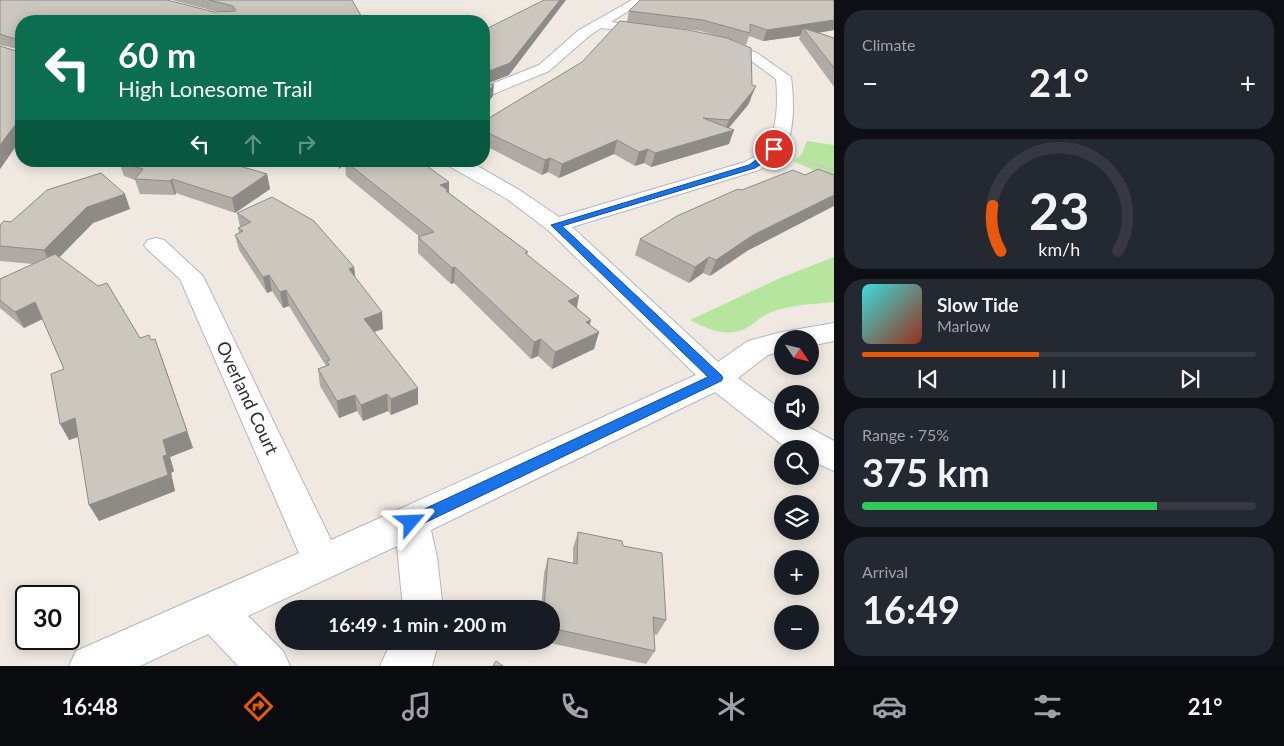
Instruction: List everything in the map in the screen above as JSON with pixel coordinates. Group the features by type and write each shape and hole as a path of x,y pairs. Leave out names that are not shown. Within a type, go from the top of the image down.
{"street":[{"path":"490,90 544,68 584,33 640,0"},
{"path":"600,24 666,34"},
{"path":"556,225 752,166 771,154 780,137 784,100 783,77 761,59 738,49 702,40"},
{"path":"465,167 514,195 556,225 717,378 792,434 834,457"},
{"name":"Overland Court","path":"156,245 191,276 322,562"},
{"path":"819,335 834,332"},
{"path":"91,666 411,522 717,378 758,348 774,343"},
{"path":"411,522 418,557 422,600"},
{"path":"213,610 268,666"},
{"path":"402,666 415,655 416,650"}],"path":[{"path":"774,149 834,170"}],"green space":[{"path":"807,141 834,145 834,179 793,161 802,154"},
{"path":"834,257 834,302 801,305 776,310 765,315 746,329 729,333 715,331 690,320 780,278"}],"building":[{"path":"0,0 167,0 214,12 236,11 233,6 209,0 352,0 361,15 15,15 15,39 0,34"},
{"path":"544,0 560,0 510,63 490,71 490,27"},
{"path":"640,0 834,0 834,20 767,30 750,24 750,33 703,20 629,11"},
{"path":"620,21 688,30 727,38 751,48 752,85 756,86 729,120 703,118 734,130 655,153 648,149 639,152 617,140 562,164 550,158 545,160 490,134 490,117 582,62"},
{"path":"803,28 834,38 834,68"},
{"path":"0,46 15,51 15,125 0,145"},
{"path":"136,167 243,167 267,174 232,198 172,179 170,181 135,179 143,169"},
{"path":"353,167 428,167 449,182 440,185 448,190 446,191 528,252 525,253 579,296 568,301 591,320 586,322 599,332 555,352 541,339 534,342 455,267 452,268 418,237 434,232"},
{"path":"818,169 834,175 834,195 753,235 716,260 709,257 695,267 640,239 677,216 738,189 742,190 793,170 805,175"},
{"path":"101,173 125,194 87,207 44,250 0,246 0,225 4,221 11,222 47,190"},
{"path":"272,197 314,221 354,267 349,269 382,312 364,319 418,388 391,399 387,394 361,405 355,395 337,401 318,369 329,365 327,361 330,360 286,290 280,292 269,275 263,277 235,235 243,231 238,228 251,222 237,213"},
{"path":"55,254 98,286 107,283 140,338 149,335 151,340 155,339 187,431 163,440 167,455 163,456 168,475 89,505 75,418 60,424 51,374 64,369 35,302 15,312 0,300 0,279"},
{"path":"578,532 622,541 623,546 662,553 666,620 653,617 655,651 560,630 560,600 545,600 548,558 577,564"},
{"path":"496,661 503,666 493,666"}],"route":[{"path":"411,522 717,378 556,225 752,166 771,154 774,149"}]}
